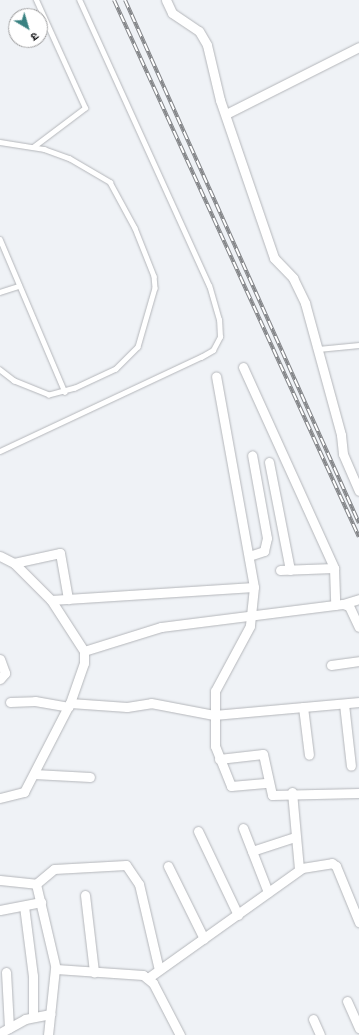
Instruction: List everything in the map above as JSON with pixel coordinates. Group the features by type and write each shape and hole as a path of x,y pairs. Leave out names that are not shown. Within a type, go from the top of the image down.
{"street":[{"path":"166,0 177,18 203,37 226,114 274,258 297,285 318,349 343,454 359,491"},
{"path":"226,114 359,47"},
{"path":"243,367 334,568 339,604"},
{"path":"216,376 254,587 251,618 215,691 214,715 218,759 233,788 268,783"},
{"path":"249,556 264,551 267,538 252,454"},
{"path":"269,462 290,570"},
{"path":"14,562 60,554 68,599"},
{"path":"0,556 14,562 33,586 51,600 84,651 84,663 69,705 34,774 20,794 0,798"},
{"path":"280,570 334,568"},
{"path":"51,600 254,587"},
{"path":"84,651 161,627 251,618 339,604 359,599"},
{"path":"339,604 349,606 359,627"},
{"path":"0,659 5,673 0,679"},
{"path":"331,665 359,661"},
{"path":"10,702 35,701 69,705 127,707 151,703 214,715 359,702"},
{"path":"344,704 351,766"},
{"path":"303,707 309,755"},
{"path":"218,759 263,754 268,783 272,795 292,792 359,793"},
{"path":"34,774 90,777"},
{"path":"292,792 299,869"},
{"path":"243,828 268,892"},
{"path":"198,831 238,915"},
{"path":"252,851 295,837"},
{"path":"55,968 148,978 238,915 299,869 332,863 336,866 359,922"},
{"path":"0,880 36,884 54,868 126,865 139,884 159,970"},
{"path":"168,866 204,939"},
{"path":"36,884 55,968 48,1035"},
{"path":"85,895 94,972"},
{"path":"0,910 41,902"},
{"path":"24,906 33,976 33,1017"},
{"path":"6,972 9,1028"},
{"path":"148,978 180,1035"},
{"path":"347,1001 359,1028"},
{"path":"0,1033 33,1017 51,1014"},
{"path":"313,1019 320,1035"}],"lane":[{"path":"33,147 85,108 36,0"},
{"path":"0,451 201,358 213,350 220,336 220,320 208,286 79,0"},
{"path":"0,142 33,147 76,161 117,189 155,280 144,333 134,354 116,369 65,392 42,394 0,370"},
{"path":"0,239 65,392"},
{"path":"0,292 19,286"},
{"path":"318,349 359,345"}],"railway":[{"path":"114,0 359,537"},
{"path":"125,0 359,523"}]}
